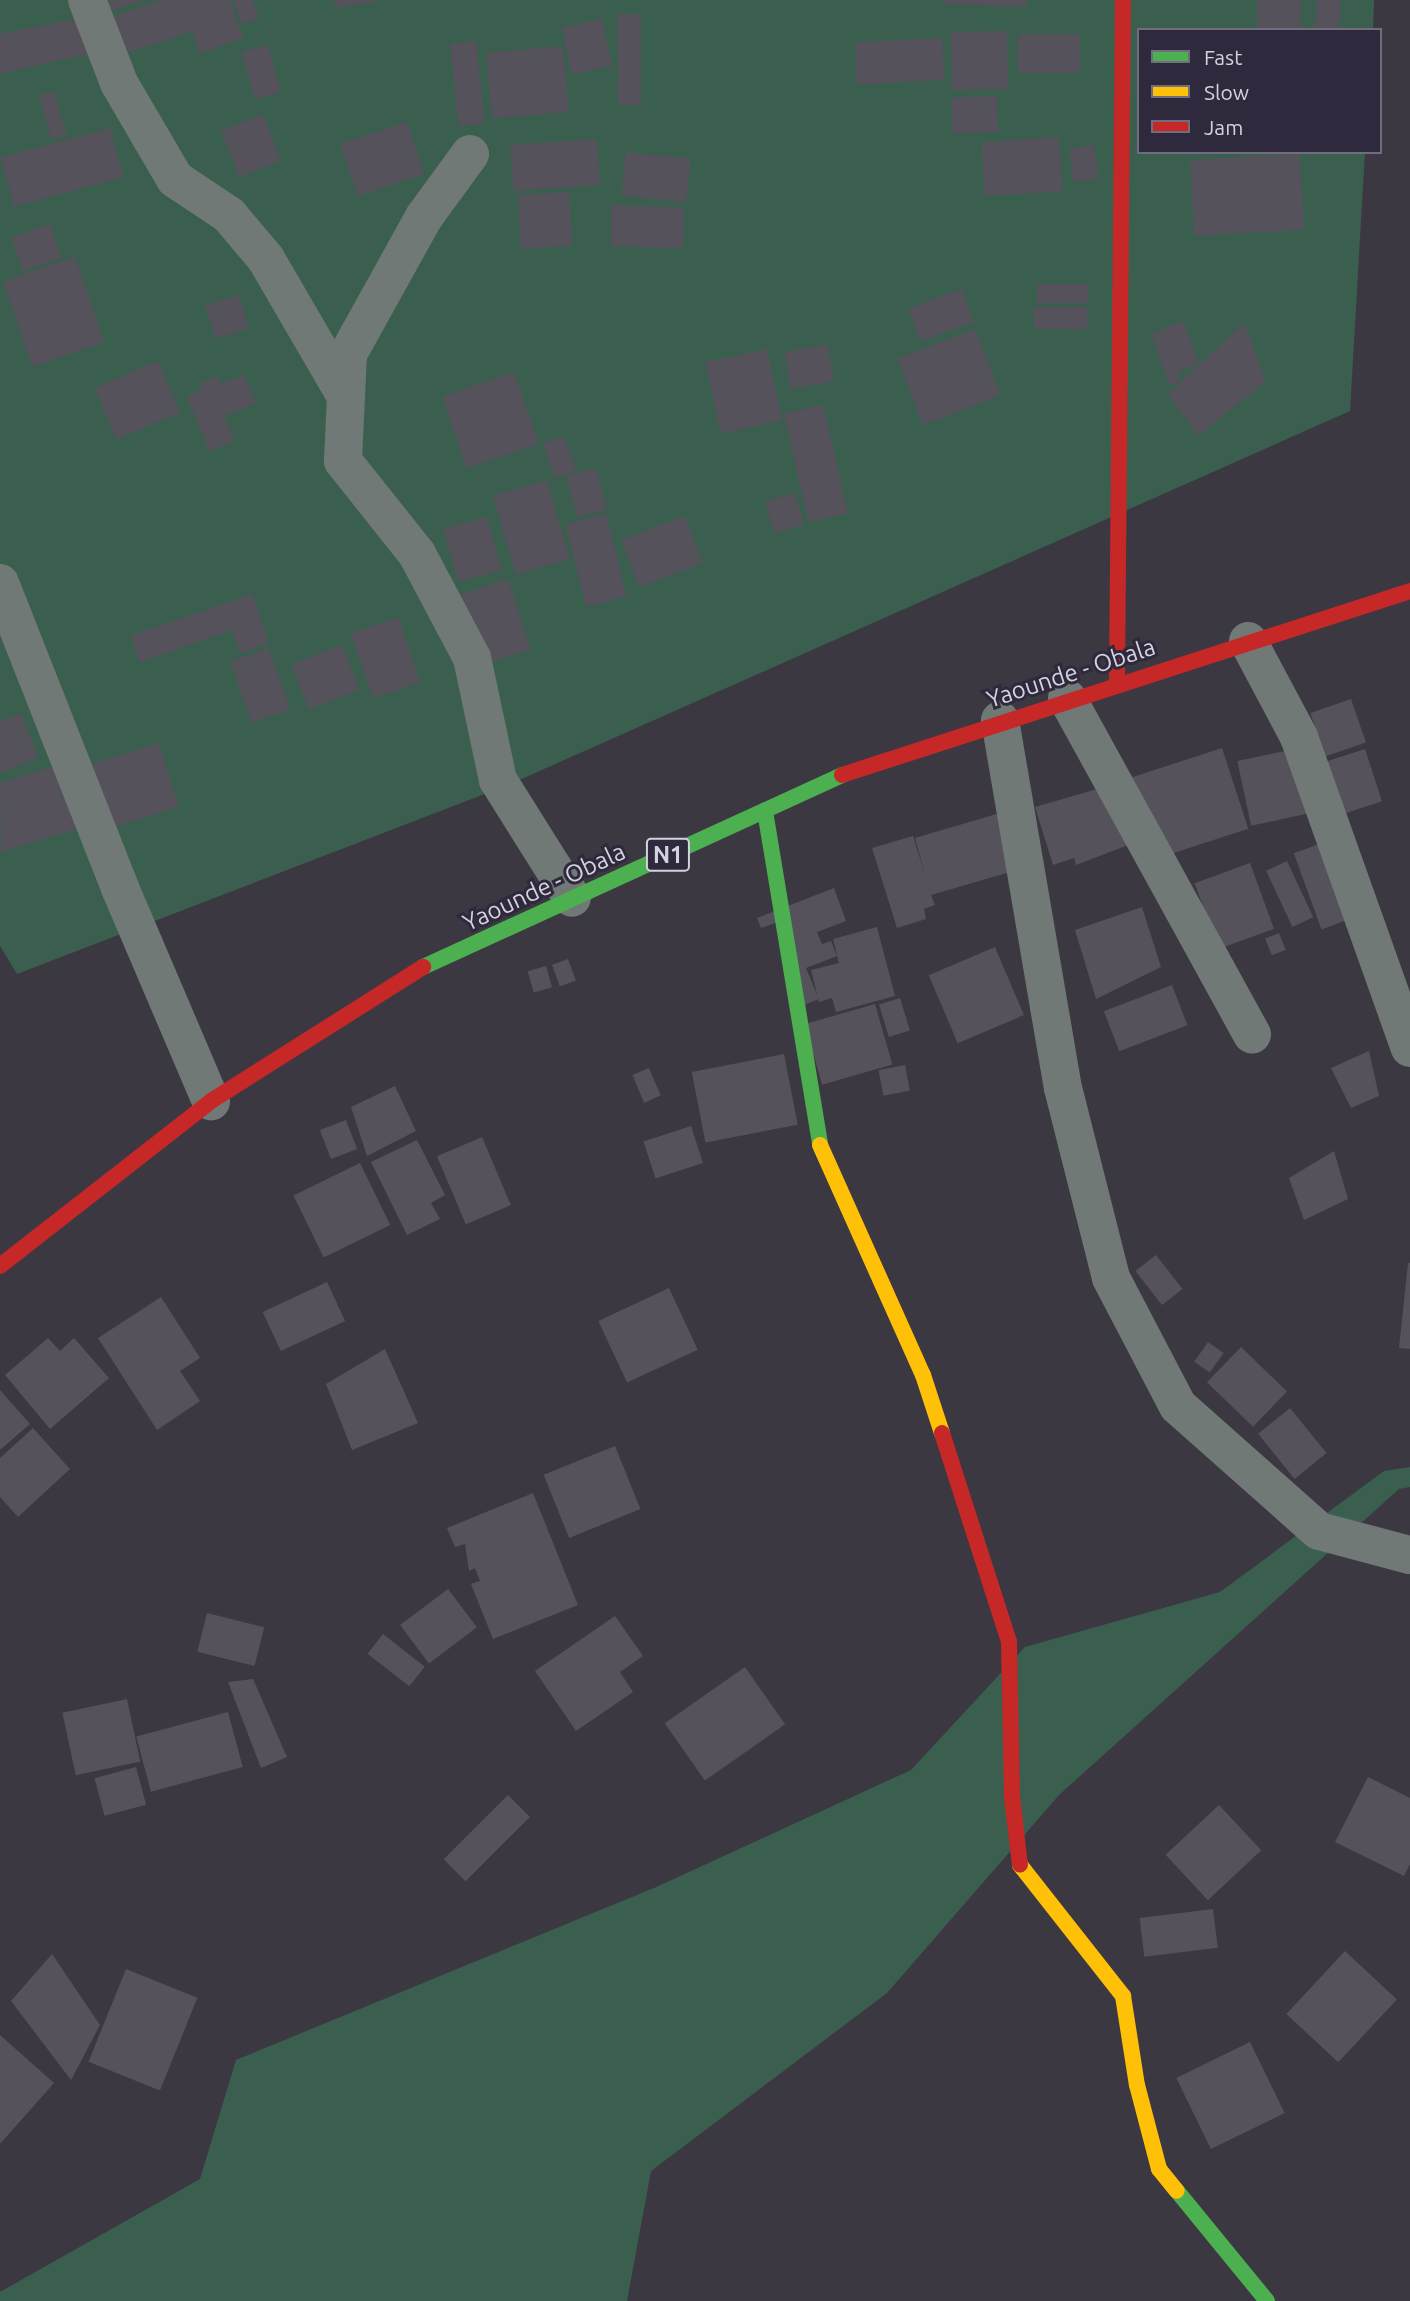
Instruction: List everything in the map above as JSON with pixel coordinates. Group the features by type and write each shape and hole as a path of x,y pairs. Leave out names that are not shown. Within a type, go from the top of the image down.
{"main road":[{"path":"1117,681 1123,0"},
{"name":"Yaounde - Obala","path":"0,1266 211,1101 421,968 869,763 1117,681 1410,592"},
{"path":"765,811 820,1144 923,1376 1009,1642 1012,1797 1020,1865 1123,1996 1138,2085 1159,2169 1267,2301"}],"street":[{"path":"87,0 119,83 175,179 229,215 266,259 345,395"},
{"path":"470,154 424,217 348,354 343,461 417,554 472,658 498,780 572,898"},
{"path":"0,583 120,888 211,1101"},
{"path":"1248,641 1299,737 1410,1048"},
{"path":"1067,698 1252,1035"},
{"path":"1000,720 1063,1088 1111,1278 1178,1406 1319,1531 1410,1555"}],"green space":[{"path":"0,0 1374,0 1373,28 1137,28 1137,154 1365,154 1350,411 508,785 17,974 0,946"},
{"path":"1410,1467 1410,1487 1399,1489 1059,1795 887,1993 651,2171 627,2301 0,2301 0,2292 200,2179 236,2060 654,1888 911,1770 1025,1647 1220,1592 1384,1471"}],"building":[{"path":"106,0 142,0 142,1 110,11"},
{"path":"160,0 230,0 243,38 200,54 192,31 125,54 112,17"},
{"path":"233,0 253,0 259,18 241,24"},
{"path":"334,0 379,0 380,1 336,8"},
{"path":"945,0 1026,0 1026,7 945,4"},
{"path":"1257,0 1301,0 1301,28 1257,28"},
{"path":"1317,0 1341,0 1338,28 1314,28"},
{"path":"618,14 641,14 641,105 618,105"},
{"path":"77,19 88,54 0,74 0,34"},
{"path":"602,19 612,66 572,74 562,28"},
{"path":"1007,31 1008,89 952,90 951,32"},
{"path":"1018,34 1080,34 1080,73 1018,73"},
{"path":"942,38 944,80 857,84 855,43"},
{"path":"476,41 485,124 459,126 450,44"},
{"path":"268,45 281,92 255,99 242,52"},
{"path":"563,46 569,112 492,118 486,53"},
{"path":"54,91 67,135 51,140 39,95"},
{"path":"997,96 998,132 952,134 951,98"},
{"path":"263,114 281,161 239,177 221,130"},
{"path":"407,122 424,174 357,196 340,144"},
{"path":"110,128 123,177 14,207 1,157"},
{"path":"1059,137 1063,191 985,196 981,142"},
{"path":"597,139 600,185 513,191 510,145"},
{"path":"1094,145 1099,179 1074,182 1069,148"},
{"path":"626,152 691,159 686,203 621,196"},
{"path":"1300,154 1304,230 1194,236 1190,160"},
{"path":"569,192 572,246 521,249 518,195"},
{"path":"612,205 684,208 683,248 611,246"},
{"path":"50,224 62,258 23,271 11,237"},
{"path":"75,257 104,342 32,367 3,282"},
{"path":"1037,284 1088,284 1088,303 1037,303"},
{"path":"962,289 974,322 920,341 908,308"},
{"path":"239,295 249,329 215,338 205,305"},
{"path":"1034,307 1087,307 1087,329 1034,329"},
{"path":"1183,321 1199,364 1178,372 1181,381 1170,385 1151,334"},
{"path":"1244,323 1266,381 1198,436 1168,394"},
{"path":"975,329 1000,395 923,425 898,359"},
{"path":"828,345 834,382 790,388 785,352"},
{"path":"767,349 782,420 721,434 705,362"},
{"path":"158,361 180,413 116,440 94,388"},
{"path":"514,372 539,444 467,469 442,397"},
{"path":"244,375 256,403 224,416 235,441 209,451 187,397 202,390 200,383 218,376 221,384"},
{"path":"823,405 848,513 809,522 784,414"},
{"path":"564,436 576,471 555,478 543,443"},
{"path":"596,468 607,510 577,518 566,476"},
{"path":"547,480 570,559 516,574 493,495"},
{"path":"795,493 804,525 774,533 765,502"},
{"path":"606,514 627,596 586,607 565,524"},
{"path":"685,516 703,563 639,587 622,540"},
{"path":"487,517 501,570 458,582 444,529"},
{"path":"508,579 531,649 482,665 459,595"},
{"path":"252,594 269,643 240,653 232,630 140,662 131,636"},
{"path":"398,617 420,682 373,699 351,633"},
{"path":"342,645 359,690 309,709 292,664"},
{"path":"269,648 290,709 251,723 230,661"},
{"path":"1351,699 1366,742 1325,756 1310,713"},
{"path":"21,713 38,757 0,773 0,721"},
{"path":"159,743 179,807 112,828 92,763"},
{"path":"1222,748 1248,829 1156,859 1130,778"},
{"path":"1299,748 1313,813 1251,826 1237,761"},
{"path":"1365,749 1382,801 1344,814 1327,761"},
{"path":"58,765 77,829 1,852 0,783"},
{"path":"1118,783 1136,842 1076,865 1074,858 1053,865 1035,807"},
{"path":"1000,813 1017,870 931,895 935,905 924,909 926,919 897,928 872,848 913,836 925,874 915,838"},
{"path":"1322,843 1350,919 1322,929 1294,853"},
{"path":"1287,861 1313,917 1292,927 1266,871"},
{"path":"1250,863 1274,929 1218,949 1195,883"},
{"path":"834,888 846,921 817,932 822,944 831,941 837,956 806,968 819,999 804,1005 778,922 761,928 757,918"},
{"path":"1142,907 1161,967 1096,999 1075,930"},
{"path":"877,927 895,996 836,1012 832,998 819,1002 811,970 839,963 833,939"},
{"path":"1279,933 1286,950 1272,955 1265,939"},
{"path":"995,947 1024,1015 958,1043 929,975"},
{"path":"568,959 576,981 560,986 552,965"},
{"path":"546,966 552,987 534,992 528,971"},
{"path":"1172,985 1187,1025 1119,1051 1104,1011"},
{"path":"900,998 910,1031 889,1037 879,1004"},
{"path":"875,1004 892,1065 822,1085 805,1024"},
{"path":"1369,1051 1379,1096 1351,1108 1331,1068"},
{"path":"784,1054 798,1125 705,1143 692,1072"},
{"path":"905,1065 910,1091 883,1096 878,1070"},
{"path":"649,1068 661,1096 644,1103 632,1075"},
{"path":"395,1086 416,1131 367,1156 351,1107"},
{"path":"346,1120 357,1149 331,1159 320,1130"},
{"path":"691,1126 703,1163 655,1179 643,1141"},
{"path":"482,1137 511,1205 466,1224 437,1156"},
{"path":"417,1140 445,1195 431,1203 440,1219 407,1235 371,1162"},
{"path":"1334,1151 1348,1199 1304,1220 1289,1178"},
{"path":"360,1163 390,1225 324,1257 293,1195"},
{"path":"1156,1255 1182,1289 1162,1305 1136,1271"},
{"path":"1410,1263 1410,1349 1399,1348"},
{"path":"327,1282 345,1321 281,1351 263,1312"},
{"path":"669,1288 698,1350 627,1383 598,1321"},
{"path":"161,1297 200,1358 180,1371 200,1401 157,1430 98,1338"},
{"path":"48,1338 60,1351 74,1338 109,1378 50,1429 5,1375"},
{"path":"1208,1342 1224,1353 1210,1373 1194,1362"},
{"path":"1241,1347 1287,1391 1253,1427 1207,1382"},
{"path":"385,1349 418,1423 352,1450 326,1384"},
{"path":"0,1390 30,1424 0,1450"},
{"path":"1290,1408 1327,1453 1295,1479 1258,1434"},
{"path":"33,1428 70,1469 18,1517 0,1497 0,1458"},
{"path":"615,1446 640,1509 569,1538 544,1475"},
{"path":"533,1493 578,1605 493,1639 471,1584 480,1581 475,1568 469,1571 465,1544 455,1547 447,1528"},
{"path":"448,1589 477,1627 429,1663 400,1625"},
{"path":"207,1613 264,1627 255,1666 197,1652"},
{"path":"615,1616 643,1656 620,1672 633,1692 576,1731 535,1671"},
{"path":"383,1634 425,1667 409,1686 368,1654"},
{"path":"745,1667 785,1724 705,1781 665,1723"},
{"path":"253,1679 287,1757 261,1768 228,1682"},
{"path":"127,1699 140,1762 76,1775 62,1713"},
{"path":"228,1712 243,1767 151,1792 136,1737"},
{"path":"136,1767 146,1805 105,1816 94,1778"},
{"path":"1368,1777 1410,1798 1410,1864 1404,1876 1335,1842"},
{"path":"508,1795 530,1817 466,1881 444,1859"},
{"path":"1219,1805 1261,1850 1208,1900 1166,1855"},
{"path":"1213,1909 1218,1948 1144,1957 1140,1918"},
{"path":"1345,1951 1397,1999 1338,2062 1286,2014"},
{"path":"52,1954 100,2025 71,2080 11,2001"},
{"path":"126,1969 197,1998 160,2091 89,2062"},
{"path":"0,2035 54,2083 0,2144"},
{"path":"1250,2042 1285,2113 1211,2149 1176,2078"}],"traffic: fast":[{"path":"423,967 842,775"},
{"path":"765,811 820,1145"},
{"path":"1177,2191 1267,2301"}],"traffic: slow":[{"path":"820,1145 923,1375 942,1433"},
{"path":"1020,1865 1123,1996 1137,2085 1159,2169 1177,2191"}],"traffic: jam":[{"path":"1117,681 1123,0"},
{"path":"842,775 1410,591"},
{"path":"0,1266 211,1101 423,967"},
{"path":"942,1433 1009,1642 1012,1797 1020,1865"}]}
